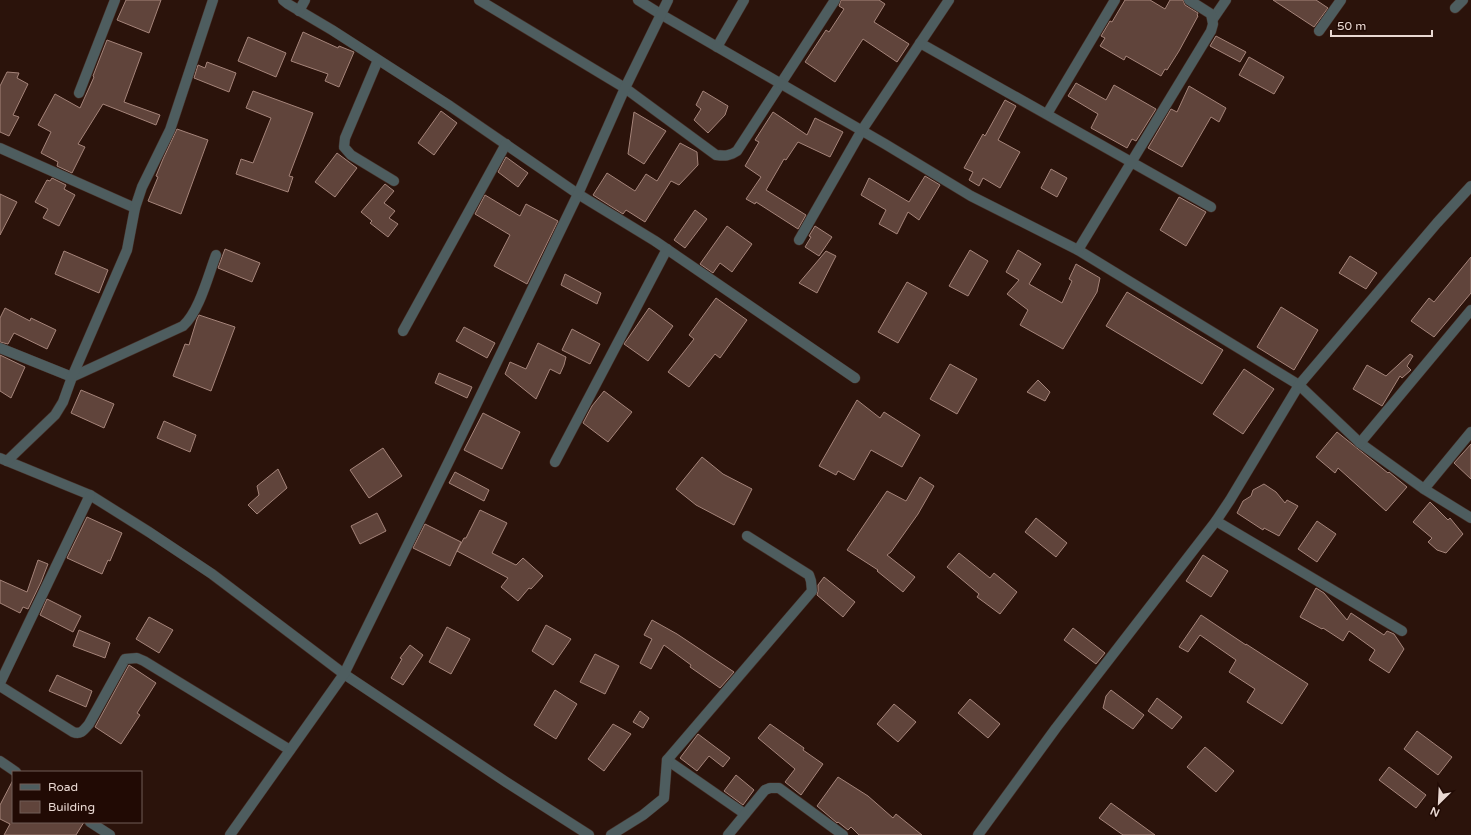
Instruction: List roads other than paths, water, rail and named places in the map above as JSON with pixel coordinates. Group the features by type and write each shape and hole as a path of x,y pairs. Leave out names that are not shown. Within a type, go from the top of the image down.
{"street":[{"path":"79,93 115,0"},
{"path":"212,0 170,130 142,187 135,208 127,250 72,377 60,409 4,460 90,495 212,574 344,674 506,782 589,835"},
{"path":"283,0 450,106 578,194 667,250 855,378"},
{"path":"299,11 305,0"},
{"path":"479,0 625,88 716,155 724,156 731,155 737,150 835,0"},
{"path":"638,0 862,130 971,196 1078,250 1299,385 1360,443 1424,489 1471,518"},
{"path":"230,835 344,674 578,194 625,88 668,0"},
{"path":"717,47 744,0"},
{"path":"799,240 862,130 949,0"},
{"path":"1047,114 1115,0"},
{"path":"1078,250 1211,30 1213,19 1211,14 1189,0"},
{"path":"1213,19 1226,0"},
{"path":"1319,31 1341,0"},
{"path":"1455,8 1463,0"},
{"path":"920,43 1211,207"},
{"path":"378,60 345,138 344,147 351,155 394,181"},
{"path":"403,331 506,144"},
{"path":"0,148 135,208"},
{"path":"978,835 1056,728 1216,522 1299,385 1437,223 1471,186"},
{"path":"555,462 667,250"},
{"path":"0,348 72,377 183,326 189,321 194,312 216,255"},
{"path":"1360,443 1471,310"},
{"path":"1424,489 1471,432"},
{"path":"90,495 0,685 73,732 79,733 83,732 89,724 125,659 137,658 290,750"},
{"path":"1216,522 1402,631"},
{"path":"612,835 643,815 664,798 667,760 812,592 809,575 746,536"},
{"path":"667,760 745,814"},
{"path":"0,762 14,771"},
{"path":"728,835 765,790 774,787 779,788 843,835"},
{"path":"92,823 110,835"}]}
